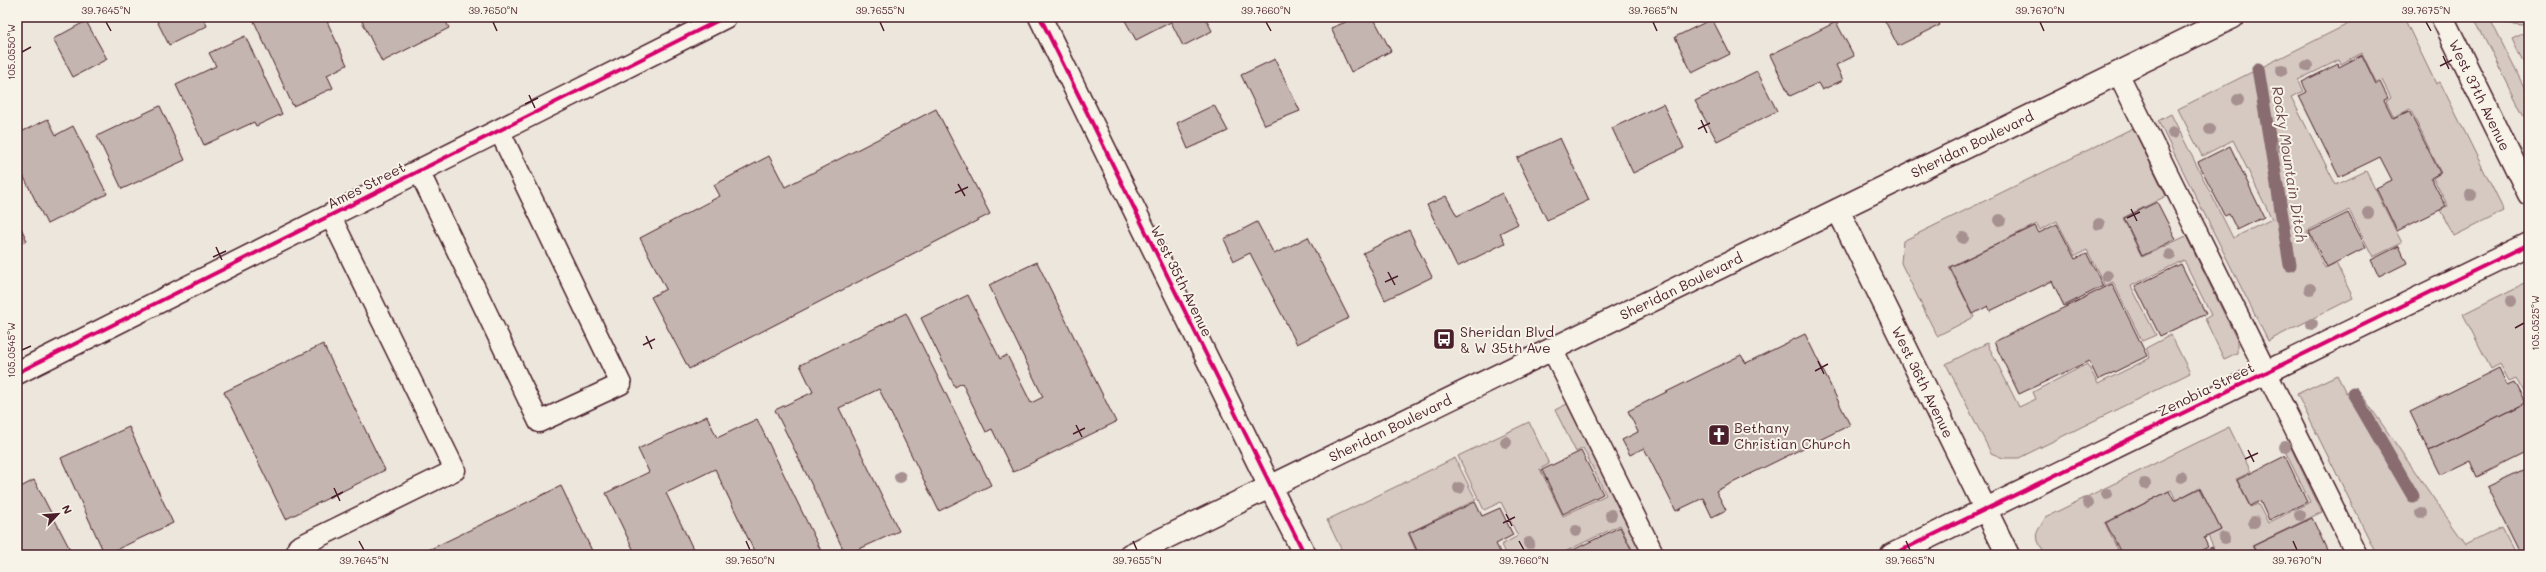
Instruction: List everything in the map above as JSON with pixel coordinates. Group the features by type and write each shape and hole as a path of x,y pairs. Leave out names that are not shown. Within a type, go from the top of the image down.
{"street":[{"name":"Ames Street","path":"17,373 724,17"},
{"name":"West 35th Avenue","path":"1040,17 1305,555"},
{"name":"Sheridan Boulevard","path":"1130,555 2233,17"},
{"name":"West 37th Avenue","path":"2442,17 2529,194"},
{"name":"West 36th Avenue","path":"1838,210 2008,555"},
{"name":"Zenobia Street","path":"1892,555 2529,244"}],"lane":[{"path":"2118,73 2357,555"},
{"path":"419,171 539,422 621,384 499,130"},
{"path":"298,546 455,470 330,215"},
{"path":"1552,349 1654,555"}],"shaded area":[{"path":"2362,17 2401,17 2405,20 2436,84 2440,82 2504,211 2454,236 2440,210 2448,206 2433,178 2441,173 2410,109 2394,117 2386,101 2391,98 2382,80 2376,82 2362,53 2341,64 2339,60 2298,80 2304,91 2291,97 2336,185 2366,171 2402,243 2373,257 2349,210 2307,231 2325,268 2336,263 2353,298 2268,341 2158,121 2171,114 2233,238 2272,219 2233,140 2202,156 2178,109"},
{"path":"2474,17 2489,17 2529,97 2529,126"},
{"path":"2501,17 2529,18 2523,25 2504,23"},
{"path":"2529,31 2529,74 2512,39"},
{"path":"2133,128 2166,196 2123,218 2142,257 2186,236 2237,340 2237,353 2224,359 2205,319 2211,315 2184,260 2131,286 2156,335 2142,341 2113,282 2105,286 2087,250 2075,256 2057,221 2040,230 2037,224 1949,267 1974,317 1937,336 1901,263 1903,241"},
{"path":"2529,281 2529,404 2516,378 2509,381 2500,364 2491,369 2463,314"},
{"path":"2171,335 2190,373 2019,458 2003,458 1991,453 1946,364 1987,343 2019,407 2036,399 2033,392 2087,364 2098,384 2150,358 2146,348"},
{"path":"2337,375 2346,393 2357,388 2466,545 2502,527 2517,555 2377,555 2297,394"},
{"path":"1571,402 1646,555 1635,555 1620,525 1558,555 1547,555 1545,551 1537,555 1506,555 1501,545 1518,536 1501,502 1484,510 1458,456 1529,422 1549,464 1540,469 1563,516 1606,495 1583,448 1576,452 1555,410"},
{"path":"2229,427 2251,472 2236,479 2250,507 2258,504 2268,523 2310,502 2283,447 2289,444 2322,512 2252,546 2256,555 2217,555 2208,536 2221,530 2200,487 2176,500 2171,490 2105,523 2120,555 2045,555 2038,541 2037,532 2046,517"},
{"path":"1455,458 1476,500 1408,533 1418,555 1344,555 1327,520"}],"building":[{"path":"155,17 203,17 207,26 169,45"},
{"path":"257,17 325,17 347,65 327,75 333,88 293,106 253,19"},
{"path":"360,17 444,17 449,28 382,62"},
{"path":"1123,17 1205,17 1212,31 1183,46 1171,22 1136,40"},
{"path":"1358,17 1373,17 1391,51 1351,72 1331,28"},
{"path":"1883,17 1936,17 1940,25 1898,46"},
{"path":"1712,19 1730,54 1692,73 1675,37"},
{"path":"86,21 107,59 73,77 53,39"},
{"path":"1836,22 1854,56 1836,65 1843,80 1822,90 1818,83 1790,96 1770,55"},
{"path":"245,36 282,114 256,126 254,122 204,145 176,85 216,66 209,53"},
{"path":"2362,55 2376,84 2380,82 2388,98 2384,100 2393,118 2409,111 2440,173 2431,178 2446,207 2397,231 2376,188 2392,180 2380,157 2339,177 2299,96 2307,92 2302,82 2338,64 2339,67"},
{"path":"1275,59 1300,111 1265,125 1241,75"},
{"path":"1757,71 1777,111 1717,141 1695,101"},
{"path":"1663,104 1684,148 1633,173 1612,128"},
{"path":"1214,105 1228,131 1188,149 1177,123"},
{"path":"160,106 185,160 122,189 97,136"},
{"path":"936,109 990,214 689,369 651,297 666,289 640,238 720,196 714,185 769,156 785,187"},
{"path":"48,119 56,135 73,126 107,194 47,224 17,163 17,134"},
{"path":"1560,138 1589,200 1547,220 1517,158"},
{"path":"2230,146 2264,217 2237,230 2229,214 2225,216 2198,162"},
{"path":"1502,193 1518,224 1500,233 1505,243 1457,267 1427,205 1446,196 1457,216"},
{"path":"2157,202 2176,239 2142,256 2124,218"},
{"path":"2348,213 2366,247 2327,267 2309,232"},
{"path":"17,219 27,241 17,245"},
{"path":"1257,222 1274,254 1308,237 1349,318 1297,344 1250,253 1234,261 1224,239"},
{"path":"2057,224 2075,259 2087,254 2103,286 2064,306 2052,281 1990,311 1988,306 1973,314 1950,267 2035,226 2039,233"},
{"path":"1409,230 1432,277 1385,300 1363,253"},
{"path":"2399,246 2407,263 2379,277 2371,260"},
{"path":"1037,262 1116,422 1013,472 992,429 986,432 962,383 955,387 921,318 968,295 1000,359 1007,355 1031,403 1043,397 989,285"},
{"path":"2181,264 2206,314 2160,336 2135,286"},
{"path":"2112,284 2147,356 2098,380 2089,361 2019,394 1994,342"},
{"path":"906,313 991,485 939,511 879,389 839,408 899,531 846,555 775,410 813,392 800,365"},
{"path":"1805,334 1850,425 1716,491 1726,510 1712,517 1703,498 1676,511 1644,448 1630,455 1622,440 1638,432 1628,411 1741,355 1746,363"},
{"path":"323,344 385,470 286,519 224,392"},
{"path":"2499,368 2507,385 2514,382 2525,403 2429,451 2410,412"},
{"path":"2525,403 2529,412 2529,451 2477,477 2470,461 2441,475 2429,451"},
{"path":"707,416 717,438 757,419 823,555 756,555 715,469 666,493 696,555 636,555 606,493 649,472 638,449"},
{"path":"129,427 173,523 105,555 61,458"},
{"path":"1581,451 1603,494 1563,514 1542,470"},
{"path":"2285,456 2307,502 2269,520 2260,501 2250,506 2237,480"},
{"path":"2529,467 2529,555 2521,555 2487,487"},
{"path":"34,480 73,555 17,555 17,489"},
{"path":"561,486 594,555 418,555"},
{"path":"2200,488 2221,530 2204,538 2208,547 2192,555 2122,555 2106,523 2169,491 2174,501"},
{"path":"1475,502 1482,516 1500,508 1513,535 1496,544 1500,552 1494,555 1419,555 1409,533"},
{"path":"2312,518 2327,550 2318,555 2257,555 2253,546"},
{"path":"1620,527 1634,555 1563,555"},
{"path":"2212,547 2216,555 2196,555"}],"waterway":[{"name":"Rocky Mountain Ditch","path":"2258,69 2290,265"},
{"name":"Rocky Mountain Ditch","path":"2353,393 2413,496"}],"cycle path":[{"path":"17,373 725,17"},
{"path":"1040,17 1305,555"},
{"path":"1892,555 2529,244"}],"place":[{"name":"Sheridan Blvd & W 35th Ave","path":"1444,339"},
{"name":"Bethany Christian Church","path":"1719,435"}]}
